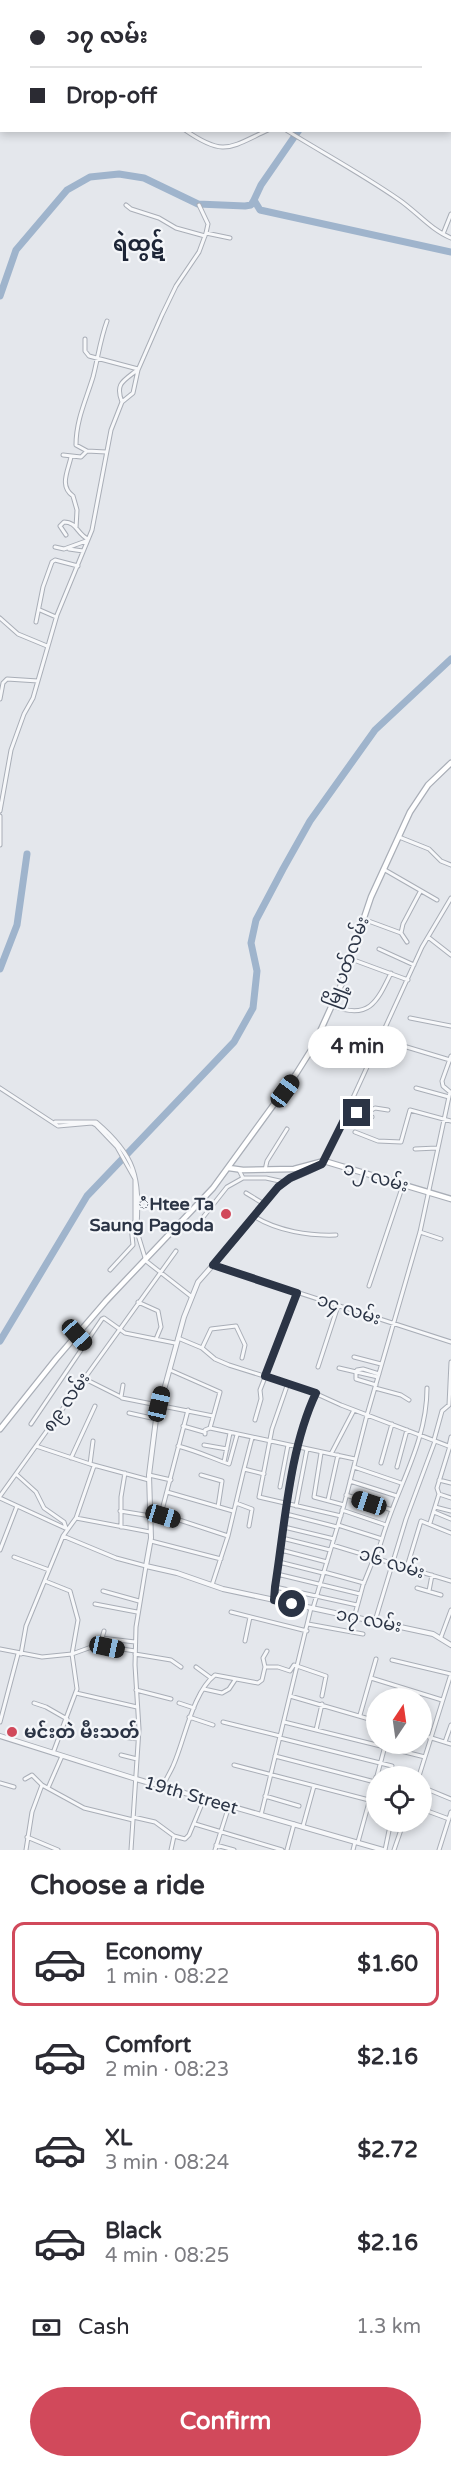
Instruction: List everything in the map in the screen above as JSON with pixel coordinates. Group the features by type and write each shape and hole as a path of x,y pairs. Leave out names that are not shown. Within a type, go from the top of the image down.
{"main road":[{"name":"မြို့ပတ်လမ်း","path":"0,1429 77,1335 229,1168 297,1074 313,1047 332,1005 351,958 363,919 399,837 421,794 450,766"},
{"name":"၁၂ လမ်း","path":"229,1168 239,1170 294,1168 324,1161 451,1199"}],"street":[{"path":"187,132 204,143 221,147 244,144 265,132"},
{"path":"289,132 390,194 451,238"},
{"path":"126,205 131,209 159,218 176,228 230,238"},
{"path":"0,845 0,814 11,750 38,681 57,617 93,528 111,430 122,402 133,393 138,370 171,296 199,252 206,235 208,224 200,205"},
{"path":"443,234 451,214"},
{"path":"106,452 87,451 76,445 76,438 81,409 94,374 107,321"},
{"path":"85,339 86,352 96,359 138,370"},
{"path":"122,402 119,387 121,381 138,370"},
{"path":"63,455 81,457 87,451"},
{"path":"71,457 64,483 69,494 73,496 77,510 76,528"},
{"path":"66,535 61,524 69,522 87,540"},
{"path":"64,549 87,540"},
{"path":"55,547 83,551"},
{"path":"36,621 43,587 52,562 78,566"},
{"path":"40,610 57,617"},
{"path":"0,618 18,634 47,646"},
{"path":"0,699 3,683 7,679 38,681"},
{"path":"0,773 7,776"},
{"path":"399,837 429,849 441,861 451,865"},
{"path":"385,870 437,900"},
{"path":"401,933 403,924 420,892"},
{"path":"131,1850 138,1739 135,1652 137,1612 151,1542 149,1477 156,1419 175,1343 198,1282 284,1182 318,1167 324,1161 428,937 451,898"},
{"path":"444,909 451,912"},
{"path":"363,919 401,933 407,942"},
{"path":"428,937 451,955"},
{"path":"379,949 414,966"},
{"path":"351,958 408,980"},
{"path":"332,1005 361,1010 372,1007 379,999 391,973"},
{"path":"410,1018 451,1026"},
{"path":"261,1815 312,1608 341,1516 381,1364 420,1232 450,1092 442,1083 450,1061 380,1039"},
{"path":"0,1088 53,1122 63,1124 96,1122 118,1146 138,1182 137,1229"},
{"path":"416,1088 449,1097"},
{"path":"364,1115 375,1108 388,1110"},
{"path":"349,1110 372,1117"},
{"path":"355,1132 378,1141 401,1142 410,1110 451,1120"},
{"path":"265,1170 267,1161 287,1129"},
{"path":"415,1149 437,1148"},
{"path":"126,1159 135,1179 135,1221 146,1261 192,1297"},
{"path":"239,1170 243,1178"},
{"path":"204,1216 227,1187 243,1178 263,1178 284,1182"},
{"path":"369,1286 403,1185"},
{"path":"246,1193 264,1204"},
{"path":"255,1217 263,1222 314,1236 336,1235"},
{"path":"110,1270 133,1245 131,1226 135,1221"},
{"path":"420,1232 441,1239"},
{"name":"၈၉ လမ်း","path":"0,1497 176,1251"},
{"name":"၁၄ လမ်း","path":"213,1265 451,1342"},
{"path":"255,1420 265,1376 297,1293"},
{"path":"138,1302 158,1311 161,1327 156,1339"},
{"path":"318,1367 338,1306"},
{"path":"30,1424 102,1319 104,1318 118,1329 134,1336 175,1343"},
{"path":"202,1348 211,1329 236,1326 245,1346 242,1358"},
{"path":"77,1335 85,1344"},
{"path":"177,1338 202,1348 215,1359 316,1393 354,1410 450,1446"},
{"path":"354,1357 381,1364"},
{"path":"363,1369 366,1360"},
{"path":"375,1621 406,1519 429,1463 442,1412 449,1405 451,1362"},
{"path":"339,1368 379,1375"},
{"path":"168,1369 220,1392 210,1428"},
{"path":"356,1372 363,1369 379,1375"},
{"path":"356,1372 356,1379 409,1400"},
{"path":"83,1378 121,1397 213,1416"},
{"path":"288,1383 272,1428 259,1497 341,1516"},
{"path":"121,1397 123,1384"},
{"path":"354,1618 360,1594 401,1483 413,1463 426,1411 427,1388"},
{"path":"274,1600 298,1447 307,1413 316,1393"},
{"path":"71,1458 95,1406"},
{"path":"188,1410 171,1481 161,1511 163,1516 228,1536"},
{"path":"331,1454 354,1410"},
{"path":"129,1413 156,1419"},
{"path":"381,1463 392,1424"},
{"path":"183,1426 205,1433 206,1428 210,1428 356,1459"},
{"path":"397,1467 407,1430"},
{"path":"224,1462 231,1433"},
{"path":"178,1446 203,1452 208,1458 229,1464 237,1435"},
{"path":"451,1437 437,1488 440,1494 451,1498"},
{"path":"212,1585 228,1536 252,1438"},
{"path":"0,1722 26,1626 66,1529 76,1518 92,1465 93,1442"},
{"path":"204,1445 227,1449"},
{"path":"280,1487 288,1445"},
{"path":"36,1446 92,1465 171,1481"},
{"path":"295,1506 307,1449"},
{"path":"321,1453 313,1495 344,1504"},
{"path":"328,1501 338,1455"},
{"path":"354,1467 401,1483"},
{"path":"244,1468 264,1474"},
{"path":"121,1527 120,1511 125,1473"},
{"path":"16,1474 36,1492 44,1508 64,1522 66,1529"},
{"path":"201,1475 222,1481 218,1507"},
{"path":"439,1480 451,1484"},
{"path":"350,1481 397,1496"},
{"path":"167,1492 233,1511"},
{"path":"430,1523 440,1494"},
{"path":"346,1495 392,1510"},
{"path":"0,1497 66,1529"},
{"path":"236,1503 252,1509 249,1526"},
{"path":"0,1550 17,1506"},
{"path":"435,1507 451,1511"},
{"path":"342,1510 387,1525"},
{"path":"120,1511 151,1516"},
{"path":"434,1512 451,1519"},
{"path":"286,1514 382,1539"},
{"path":"76,1518 151,1532"},
{"path":"406,1567 421,1521 451,1533"},
{"path":"284,1527 334,1539"},
{"path":"63,1536 116,1558 146,1566"},
{"path":"282,1538 330,1550"},
{"path":"151,1542 221,1559"},
{"name":"၁၆ လမ်း","path":"332,1545 451,1581"},
{"path":"281,1550 327,1562"},
{"path":"14,1557 49,1570"},
{"path":"279,1562 364,1583"},
{"name":"၁၇ လမ်း","path":"146,1566 274,1600 441,1637 451,1645"},
{"path":"277,1574 360,1594"},
{"path":"429,1591 432,1575"},
{"path":"45,1581 67,1589 73,1594 78,1620 72,1654 77,1685 76,1693 68,1719 53,1753"},
{"path":"275,1587 357,1605"},
{"path":"417,1588 441,1595"},
{"path":"103,1591 139,1601"},
{"path":"95,1604 137,1612"},
{"path":"441,1637 451,1610"},
{"path":"231,1612 306,1631"},
{"path":"245,1641 250,1617"},
{"path":"308,1624 363,1634"},
{"path":"100,1645 104,1631"},
{"path":"101,1638 136,1642"},
{"path":"0,1649 42,1658 72,1654 100,1645 171,1660 181,1667"},
{"path":"163,1787 173,1766 189,1717 211,1678 218,1675 251,1684 260,1683 266,1667 262,1658 267,1651"},
{"path":"360,1715 376,1659"},
{"path":"392,1660 451,1674 432,1731"},
{"path":"266,1667 278,1667 290,1671 293,1666 297,1666 326,1676 322,1696"},
{"path":"195,1667 211,1678"},
{"path":"370,1678 442,1700"},
{"path":"204,1689 222,1693 229,1689 235,1679"},
{"path":"136,1690 171,1699"},
{"path":"76,1693 137,1707"},
{"path":"290,1696 366,1717"},
{"path":"34,1703 68,1719"},
{"path":"179,1703 194,1708"},
{"path":"316,1730 322,1704"},
{"path":"189,1717 213,1725"},
{"path":"223,1722 392,1766"},
{"path":"284,1722 366,1742"},
{"path":"445,1742 451,1725"},
{"name":"19th Street","path":"0,1736 136,1779 384,1850"},
{"path":"123,1737 138,1739"},
{"path":"432,1738 451,1744"},
{"path":"379,1766 383,1754"},
{"path":"414,1754 425,1757"},
{"path":"422,1766 426,1754"},
{"path":"121,1755 137,1760"},
{"path":"48,1788 62,1756"},
{"path":"275,1756 366,1780"},
{"path":"234,1765 366,1799"},
{"path":"25,1779 32,1775 42,1785 84,1808 155,1822 174,1836 185,1839 188,1837 204,1799"},
{"path":"0,1783 14,1787"},
{"path":"26,1850 27,1837 42,1785"},
{"path":"303,1826 314,1786"},
{"path":"432,1791 451,1799"},
{"path":"265,1797 299,1806"},
{"path":"229,1806 216,1848 234,1850"},
{"path":"353,1850 366,1810"},
{"path":"439,1850 451,1812"},
{"path":"432,1813 449,1819"},
{"path":"194,1823 282,1850"},
{"path":"287,1850 294,1824"},
{"path":"384,1850 388,1832"},
{"path":"394,1850 400,1832"},
{"path":"171,1850 174,1836"},
{"path":"27,1837 58,1850"}],"waterway":[{"path":"298,132 261,185 254,200 260,210 451,252"},
{"path":"0,296 16,250 67,190 90,177 119,174 144,178 198,204 245,206 251,205 254,200"},
{"path":"0,1341 87,1196 234,1042 253,1008 257,971 251,943 256,920 310,821 375,730 451,659"},
{"path":"0,969 17,925 27,854"}],"place":[{"name":"ံHtee Ta Saung Pagoda","path":"226,1214"},
{"name":"မင်းတဲ မီးသတ်","path":"12,1732"}],"district":[{"name":"ရဲထွဋ်","path":"139,244"}],"route":[{"path":"292,1604 274,1600 275,1587 298,1447 307,1413 316,1393 265,1376 297,1293 213,1265 278,1187 290,1178 322,1164 349,1110 357,1113"}]}
